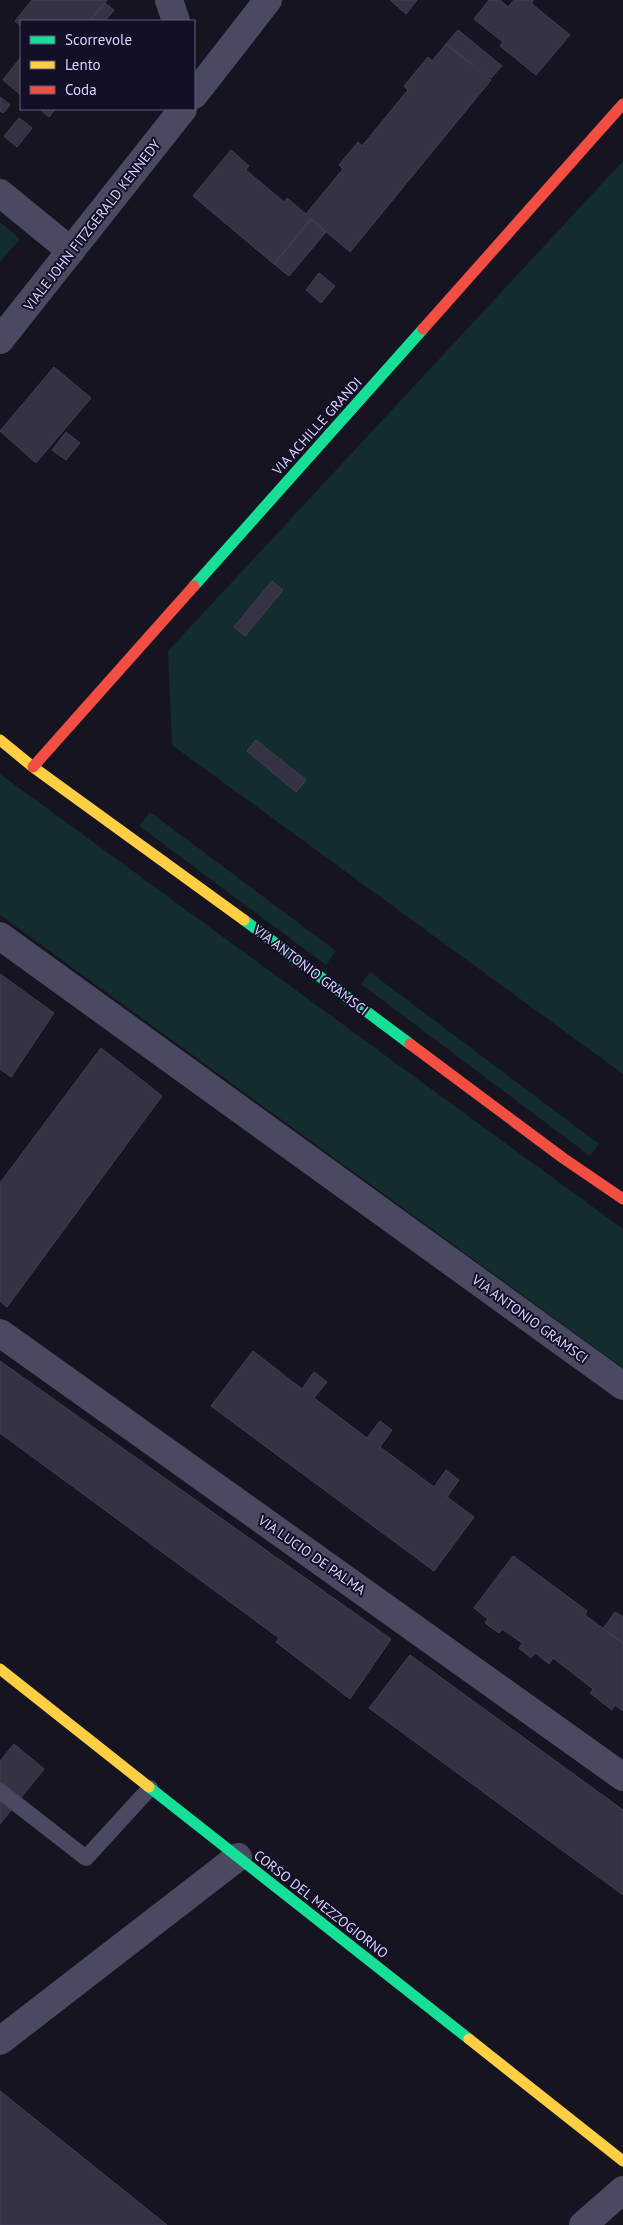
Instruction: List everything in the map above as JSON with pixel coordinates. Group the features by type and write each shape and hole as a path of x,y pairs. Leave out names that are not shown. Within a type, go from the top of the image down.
{"street":[{"path":"169,0 176,20"},
{"name":"VIALE JOHN FITZGERALD KENNEDY","path":"195,87 268,0"},
{"name":"VIA ACHILLE GRANDI","path":"33,766 623,104"},
{"name":"VIALE JOHN FITZGERALD KENNEDY","path":"0,340 71,251 178,110"},
{"path":"0,193 71,251"},
{"name":"VIA ANTONIO GRAMSCI","path":"0,740 563,1158 623,1199"},
{"name":"VIA ANTONIO GRAMSCI","path":"0,936 623,1386"},
{"name":"VIA LUCIO DE PALMA","path":"0,1333 623,1777"},
{"name":"CORSO DEL MEZZOGIORNO","path":"0,1670 623,2161"},
{"path":"0,2041 238,1858"},
{"path":"582,2225 623,2190"}],"lane":[{"path":"0,1791 86,1858 150,1788"}],"green space":[{"path":"623,161 623,1074 172,745 168,651"},
{"path":"0,222 20,239 0,262"},
{"path":"0,774 623,1229 623,1368 0,915"},
{"path":"150,812 336,951 326,965 139,826"},
{"path":"370,972 599,1144 590,1156 361,984"}],"building":[{"path":"32,0 107,0 91,20 20,20 20,25 15,21"},
{"path":"390,0 417,0 406,14"},
{"path":"489,0 500,0 508,7 514,0 533,0 532,4 570,35 536,75 500,46 503,42 474,19"},
{"path":"105,3 114,10 106,20 91,20"},
{"path":"458,30 502,66 491,78 446,44"},
{"path":"446,44 491,80 350,252 311,219 274,264 193,196 231,150 249,166 246,170 284,202 287,198 306,214 343,169 339,165 358,142 362,146 408,90 404,86 428,57 432,61"},
{"path":"20,58 20,94 3,80"},
{"path":"0,97 10,105 3,113 0,111"},
{"path":"40,110 54,110 49,117"},
{"path":"19,118 32,128 17,147 4,136"},
{"path":"311,219 326,232 289,276 274,264"},
{"path":"319,273 335,286 321,303 306,290"},
{"path":"54,367 91,398 36,463 0,431"},
{"path":"66,432 80,443 66,460 52,450"},
{"path":"272,581 283,590 245,636 234,627"},
{"path":"256,740 306,780 296,792 247,751"},
{"path":"0,974 54,1013 11,1077 0,1069"},
{"path":"101,1048 162,1096 7,1307 0,1301 0,1183"},
{"path":"253,1351 302,1389 314,1372 327,1382 314,1398 367,1438 380,1421 392,1430 380,1447 434,1487 446,1470 459,1480 447,1497 474,1517 434,1571 211,1406"},
{"path":"0,1361 391,1639 350,1699 276,1642 279,1638 0,1433"},
{"path":"513,1556 587,1611 585,1615 623,1643 623,1711 615,1705 612,1710 590,1693 593,1689 553,1658 549,1664 535,1653 531,1658 519,1648 522,1643 502,1629 499,1633 485,1623 488,1619 474,1608"},
{"path":"615,1612 623,1617 623,1643 603,1629"},
{"path":"410,1655 623,1810 623,1895 369,1708"},
{"path":"14,1744 44,1769 0,1824 0,1761"},
{"path":"0,2091 167,2225 0,2225"}],"traffic: fast":[{"path":"194,586 423,329"},
{"path":"244,920 410,1044"},
{"path":"149,1787 469,2039"}],"traffic: slow":[{"path":"0,740 33,767 244,920"},
{"path":"0,1669 149,1787"},
{"path":"469,2039 623,2161"}],"traffic: jam":[{"path":"423,329 623,104"},
{"path":"33,767 194,586"},
{"path":"410,1044 563,1158 623,1199"}]}
